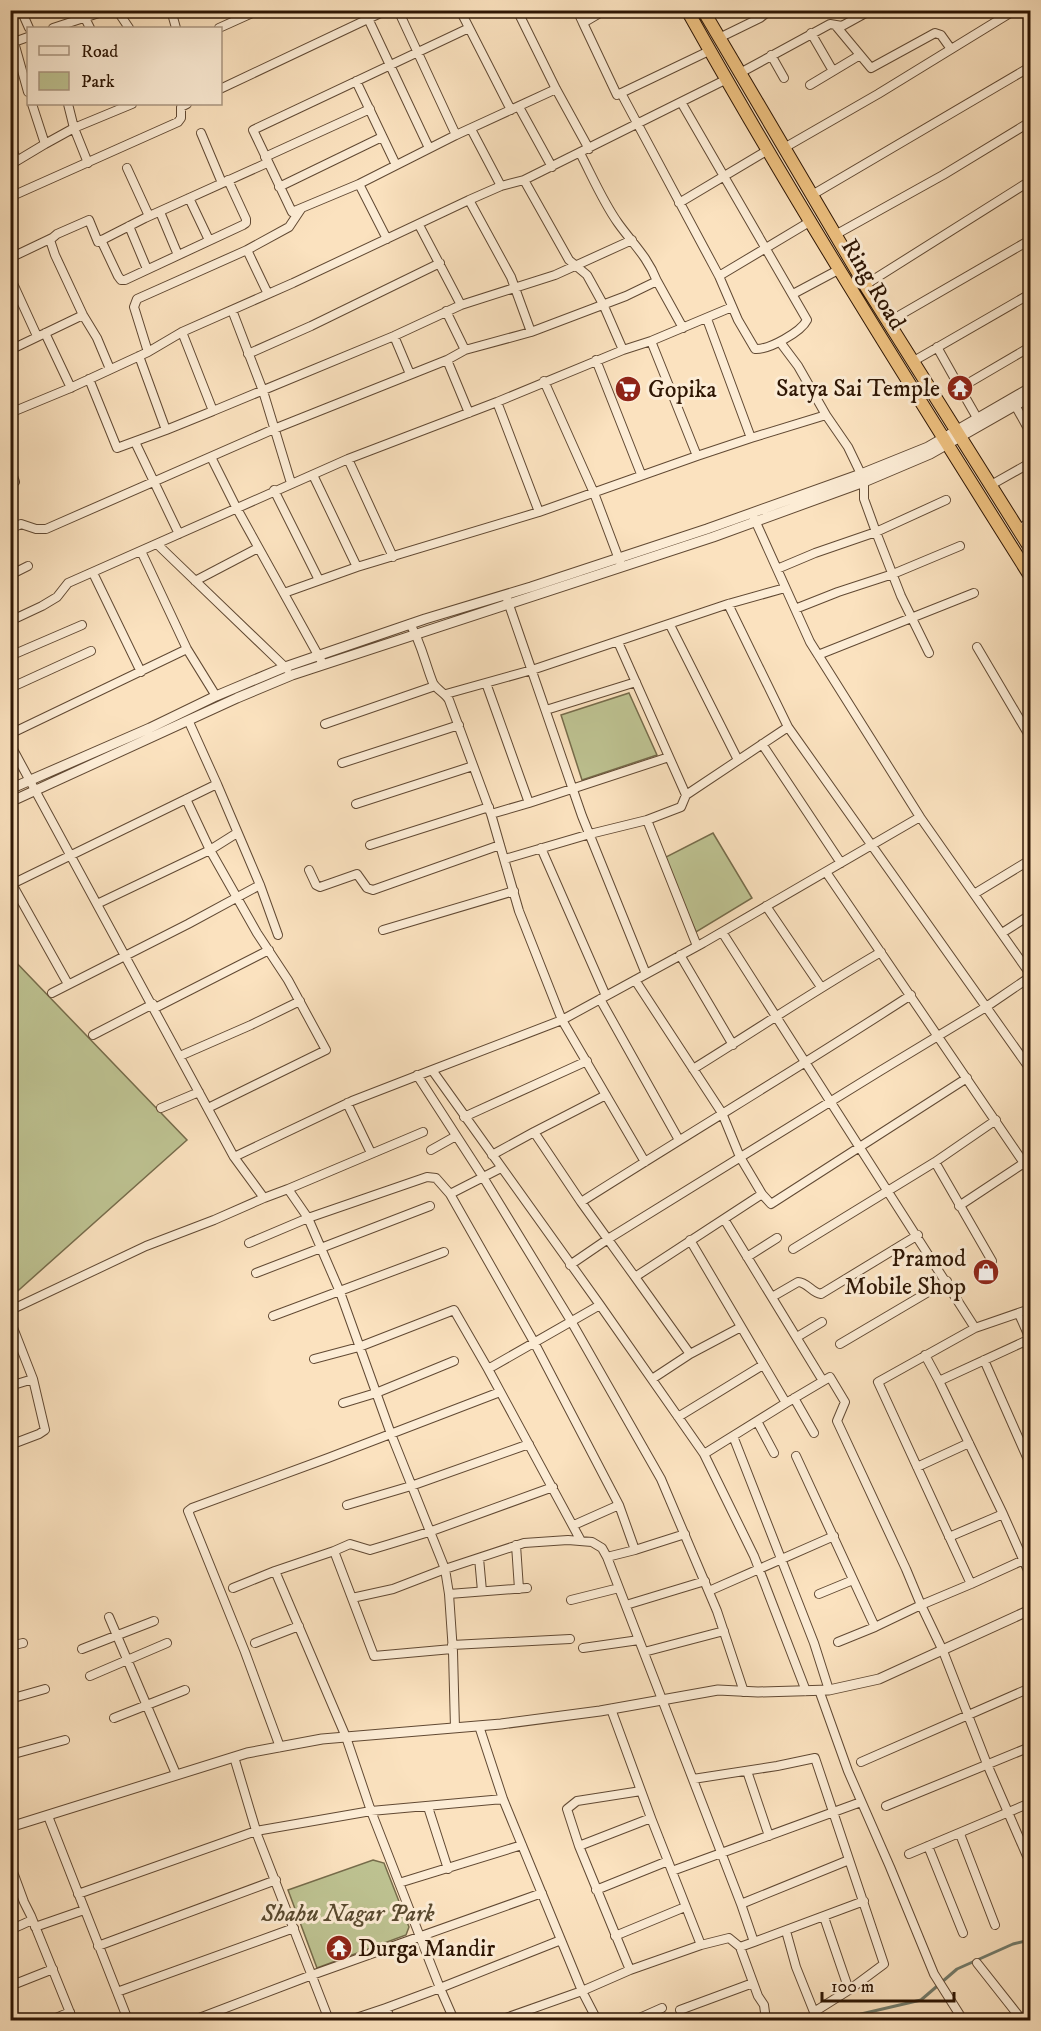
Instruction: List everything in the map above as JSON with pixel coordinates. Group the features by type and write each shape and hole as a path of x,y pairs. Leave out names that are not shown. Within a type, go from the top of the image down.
{"highway":[{"name":"Ring Road","path":"687,10 709,51 840,269 1030,576"},
{"name":"Ring Road","path":"703,10 865,285 1030,548"}],"street":[{"path":"21,10 29,27"},
{"path":"56,27 108,10"},
{"path":"117,10 128,27"},
{"path":"171,10 176,27"},
{"path":"236,10 240,19"},
{"path":"221,27 259,10"},
{"path":"364,10 429,148"},
{"path":"222,88 387,10"},
{"path":"398,10 456,135"},
{"path":"460,10 515,108 552,167"},
{"path":"517,10 589,149"},
{"path":"577,10 617,95 709,51"},
{"path":"583,23 605,10"},
{"path":"719,38 760,18 770,10"},
{"path":"740,72 830,24 842,26 871,10"},
{"path":"783,148 878,94 1015,10"},
{"path":"85,18 90,27"},
{"path":"836,26 871,68 935,33 941,35 951,49"},
{"path":"470,28 389,64 253,130 292,213 359,184 429,148 556,89"},
{"path":"811,33 833,71"},
{"path":"27,37 12,42 27,89"},
{"path":"771,55 784,78"},
{"path":"810,85 860,55"},
{"path":"812,195 1030,67"},
{"path":"10,413 71,388 148,352 182,332 419,225 469,200 552,167 727,80"},
{"path":"356,81 396,165"},
{"path":"621,93 719,276 732,307 755,349 761,349 780,342 807,323 807,320 681,102"},
{"path":"32,105 45,144"},
{"path":"68,105 74,128 88,163"},
{"path":"10,139 13,163 74,128 126,105"},
{"path":"10,197 178,122 181,118 182,107 185,105"},
{"path":"10,258 89,219 98,242 225,182 370,109"},
{"path":"835,235 1030,122"},
{"path":"471,129 501,186"},
{"path":"101,240 120,280 125,280 246,223 201,133"},
{"path":"279,188 382,137"},
{"path":"679,203 768,150"},
{"path":"580,153 618,223 650,264 683,328"},
{"path":"127,168 149,216"},
{"path":"524,180 569,260 587,275 603,303 623,350"},
{"path":"865,285 1030,182"},
{"path":"359,184 387,239"},
{"path":"189,198 209,240"},
{"path":"469,200 501,258 531,332"},
{"path":"148,352 134,307 137,299 247,250 289,226 301,209"},
{"path":"160,212 178,255"},
{"path":"719,276 811,221"},
{"path":"419,225 461,305"},
{"path":"129,226 147,269"},
{"path":"52,238 51,247 110,369"},
{"path":"89,379 117,448 263,391 461,305 515,289 578,266 632,240"},
{"path":"888,322 1030,240"},
{"path":"247,250 268,294"},
{"path":"248,354 440,263"},
{"path":"793,294 840,269"},
{"path":"10,277 71,388"},
{"path":"10,529 21,524 36,529 46,529 274,429 447,360 465,350 531,332 626,296 657,281"},
{"path":"912,362 1030,294"},
{"path":"10,621 57,597 68,583 274,490 497,402 596,360 707,319 732,307"},
{"path":"232,310 263,391 291,483"},
{"path":"446,311 465,350"},
{"path":"10,350 83,315"},
{"path":"707,319 751,438"},
{"path":"182,332 213,411"},
{"path":"394,336 410,374"},
{"path":"651,341 697,456"},
{"path":"780,342 798,366 826,415 848,447 862,478 864,500 876,532 911,617 929,653"},
{"path":"937,347 979,421"},
{"path":"960,387 1030,347"},
{"path":"139,356 166,430"},
{"path":"447,360 469,413"},
{"path":"596,360 641,474"},
{"path":"544,381 594,493 620,562"},
{"path":"10,789 285,667 321,660 416,634 507,599 753,518 862,478 929,450 1030,388"},
{"path":"979,421 1030,397"},
{"path":"497,402 539,512"},
{"path":"1015,405 1030,432"},
{"path":"284,593 357,567 539,512 641,474 826,415"},
{"path":"135,442 179,534"},
{"path":"210,457 321,660"},
{"path":"348,459 393,557"},
{"path":"991,485 1030,463"},
{"path":"10,468 15,482 10,484"},
{"path":"313,475 357,567"},
{"path":"274,490 319,580"},
{"path":"777,569 814,553 876,532 946,500"},
{"path":"570,1265 740,1157 986,1007 1030,975 920,817 818,655 753,518"},
{"path":"1019,529 1030,522"},
{"path":"157,544 292,675"},
{"path":"795,609 893,574 960,546"},
{"path":"195,581 258,548"},
{"path":"141,551 187,649 216,696"},
{"path":"10,575 28,566"},
{"path":"93,573 141,672"},
{"path":"446,694 532,670 728,604 785,588"},
{"path":"818,655 974,593"},
{"path":"10,802 321,660 410,624 507,599"},
{"path":"507,599 573,789 646,974"},
{"path":"728,604 788,727 1030,1070"},
{"path":"410,624 416,634 435,686 446,694 459,725 490,811 519,911 562,1020 645,1162"},
{"path":"10,656 82,625"},
{"path":"670,625 738,760"},
{"path":"618,642 686,795"},
{"path":"977,647 1030,736"},
{"path":"10,734 187,649"},
{"path":"10,688 91,651"},
{"path":"546,710 636,682"},
{"path":"486,683 529,802"},
{"path":"325,724 435,686"},
{"path":"189,722 260,885 278,935"},
{"path":"342,763 459,725"},
{"path":"505,859 647,820 681,807 686,795 788,727"},
{"path":"10,744 234,1156 264,1198"},
{"path":"762,744 841,863"},
{"path":"370,845 529,802 669,757"},
{"path":"356,804 473,766"},
{"path":"68,984 11,884 217,784"},
{"path":"186,799 210,850 327,1050 208,1108"},
{"path":"234,1156 346,1103 562,1020 722,932 920,817"},
{"path":"647,820 697,946"},
{"path":"97,904 210,850 237,833"},
{"path":"309,870 316,885 320,887 357,874 367,888 373,890 500,845"},
{"path":"541,848 603,997 679,1140"},
{"path":"974,894 1030,860"},
{"path":"826,872 1030,1172"},
{"path":"52,993 260,885"},
{"path":"383,930 514,891"},
{"path":"766,906 821,987"},
{"path":"1002,933 1030,915"},
{"path":"722,932 918,1235 975,1328"},
{"path":"93,1035 269,950"},
{"path":"693,1069 821,987 881,952"},
{"path":"680,955 733,1045"},
{"path":"635,980 722,1113 740,1157 762,1194 771,1204 967,1078"},
{"path":"581,1202 911,995"},
{"path":"180,1056 300,1001"},
{"path":"464,1117 586,1061"},
{"path":"432,1070 704,1454 759,1569 806,1690"},
{"path":"417,1075 483,1177 571,1321 661,1479 705,1581 744,1692"},
{"path":"161,1108 199,1092"},
{"path":"492,1155 606,1095"},
{"path":"346,1103 371,1153"},
{"path":"793,1249 935,1161 996,1120"},
{"path":"10,1314 15,1308 146,1246 214,1220 423,1132"},
{"path":"534,1132 690,1354"},
{"path":"431,1150 456,1136"},
{"path":"935,1161 992,1261"},
{"path":"959,1206 1024,1163"},
{"path":"450,1194 501,1168"},
{"path":"249,1242 308,1218 427,1177 436,1178 450,1194 534,1342 619,1505 635,1550"},
{"path":"288,1189 308,1218 340,1292 391,1434 445,1569 449,1594 455,1728"},
{"path":"635,1277 762,1194"},
{"path":"256,1273 430,1206"},
{"path":"724,1219 823,1381"},
{"path":"772,1297 798,1282 802,1282 817,1293 825,1292 918,1235"},
{"path":"747,1257 777,1238"},
{"path":"690,1240 786,1402"},
{"path":"273,1316 444,1252"},
{"path":"840,1344 947,1281"},
{"path":"488,1369 600,1305"},
{"path":"971,1584 878,1382 975,1328 1030,1309"},
{"path":"314,1359 359,1347 454,1310 581,1541"},
{"path":"939,1382 1030,1339 1019,1314"},
{"path":"10,1320 33,1379 45,1430 10,1444"},
{"path":"797,1337 822,1322"},
{"path":"652,1379 690,1354 741,1327"},
{"path":"925,1355 1027,1559 1030,1575"},
{"path":"984,1360 1030,1464"},
{"path":"343,1404 454,1361"},
{"path":"678,1417 763,1365"},
{"path":"704,1454 830,1377 845,1402 837,1421 943,1651 987,1764 1030,1863"},
{"path":"10,1386 33,1379"},
{"path":"279,1747 245,1652 188,1511 500,1392"},
{"path":"794,1398 814,1432"},
{"path":"757,1421 774,1453"},
{"path":"733,1436 814,1643 829,1690"},
{"path":"917,1467 969,1443"},
{"path":"347,1505 411,1486 529,1444"},
{"path":"796,1456 874,1627"},
{"path":"233,1588 354,1544 370,1550 429,1532 553,1487"},
{"path":"574,1525 619,1505"},
{"path":"949,1537 1003,1514"},
{"path":"607,1557 685,1534"},
{"path":"709,1592 834,1536"},
{"path":"352,1598 393,1589 524,1543 568,1540 581,1541 602,1548 663,1700 754,1942"},
{"path":"449,1594 523,1589 516,1545"},
{"path":"334,1551 374,1656 452,1647 570,1639"},
{"path":"479,1558 482,1592"},
{"path":"838,1642 1027,1559"},
{"path":"275,1571 346,1737 371,1811 454,2020"},
{"path":"819,1594 853,1580"},
{"path":"626,1605 705,1581"},
{"path":"571,1600 619,1588"},
{"path":"10,1827 176,1774 279,1747 346,1737 478,1726 611,1709 718,1690 744,1692 829,1690 879,1679 1030,1610"},
{"path":"109,1617 176,1774"},
{"path":"82,1649 154,1621"},
{"path":"255,1643 299,1626"},
{"path":"644,1652 724,1631"},
{"path":"584,1648 639,1640"},
{"path":"10,1646 23,1643"},
{"path":"90,1676 167,1643"},
{"path":"861,1762 1030,1688"},
{"path":"10,1699 45,1689"},
{"path":"114,1718 185,1690"},
{"path":"819,1690 861,1802 934,1974 963,2020"},
{"path":"611,1709 701,1945"},
{"path":"478,1726 503,1799 582,1991 597,2020"},
{"path":"10,1755 65,1740"},
{"path":"886,1806 1030,1748"},
{"path":"234,1757 256,1831 329,2020"},
{"path":"693,1779 814,1758 834,1811 884,1964 814,2012 796,1967 786,1931"},
{"path":"747,1771 769,1836"},
{"path":"630,1970 596,1890 567,1809 577,1801 641,1791"},
{"path":"78,1894 256,1831 371,1811 503,1799"},
{"path":"672,1871 861,1802"},
{"path":"909,1854 1030,1803"},
{"path":"428,1807 448,1869"},
{"path":"48,1816 128,2020"},
{"path":"579,1846 651,1818"},
{"path":"960,1834 995,1925"},
{"path":"399,1883 522,1845"},
{"path":"928,1846 963,1933"},
{"path":"596,1890 668,1860"},
{"path":"741,1904 849,1860"},
{"path":"10,1864 73,2020"},
{"path":"98,1946 276,1880"},
{"path":"194,2020 542,1893"},
{"path":"740,1947 864,1901"},
{"path":"615,1936 685,1907"},
{"path":"10,1930 84,1910"},
{"path":"824,1917 849,1990"},
{"path":"117,1992 294,1928"},
{"path":"500,2020 582,1991 630,1970 701,1945 729,1938 740,1947 758,1996 764,2005 766,2020"},
{"path":"350,2020 440,1988 561,1940"},
{"path":"977,1963 1022,2020"},
{"path":"10,1986 52,1969"},
{"path":"680,2010 753,1983"},
{"path":"386,2008 391,2020"},
{"path":"635,2020 662,2008"},
{"path":"51,2020 70,2012"}],"green space":[{"path":"629,693 657,755 582,780 561,715"},
{"path":"713,833 752,898 696,932 664,858"},
{"path":"10,956 187,1140 11,1297 10,1297"},
{"name":"Shahu Nagar Park","path":"373,1860 384,1863 409,1927 406,1935 317,1968 288,1890"}],"waterway":[{"path":"859,2020 861,2014 921,2000 957,1969 1013,1944 1030,1940"}],"place":[{"name":"Satya Sai Temple","path":"960,388"},
{"name":"Gopika","path":"628,389"},
{"name":"Pramod Mobile Shop","path":"986,1272"},
{"name":"Durga Mandir","path":"339,1948"}]}
